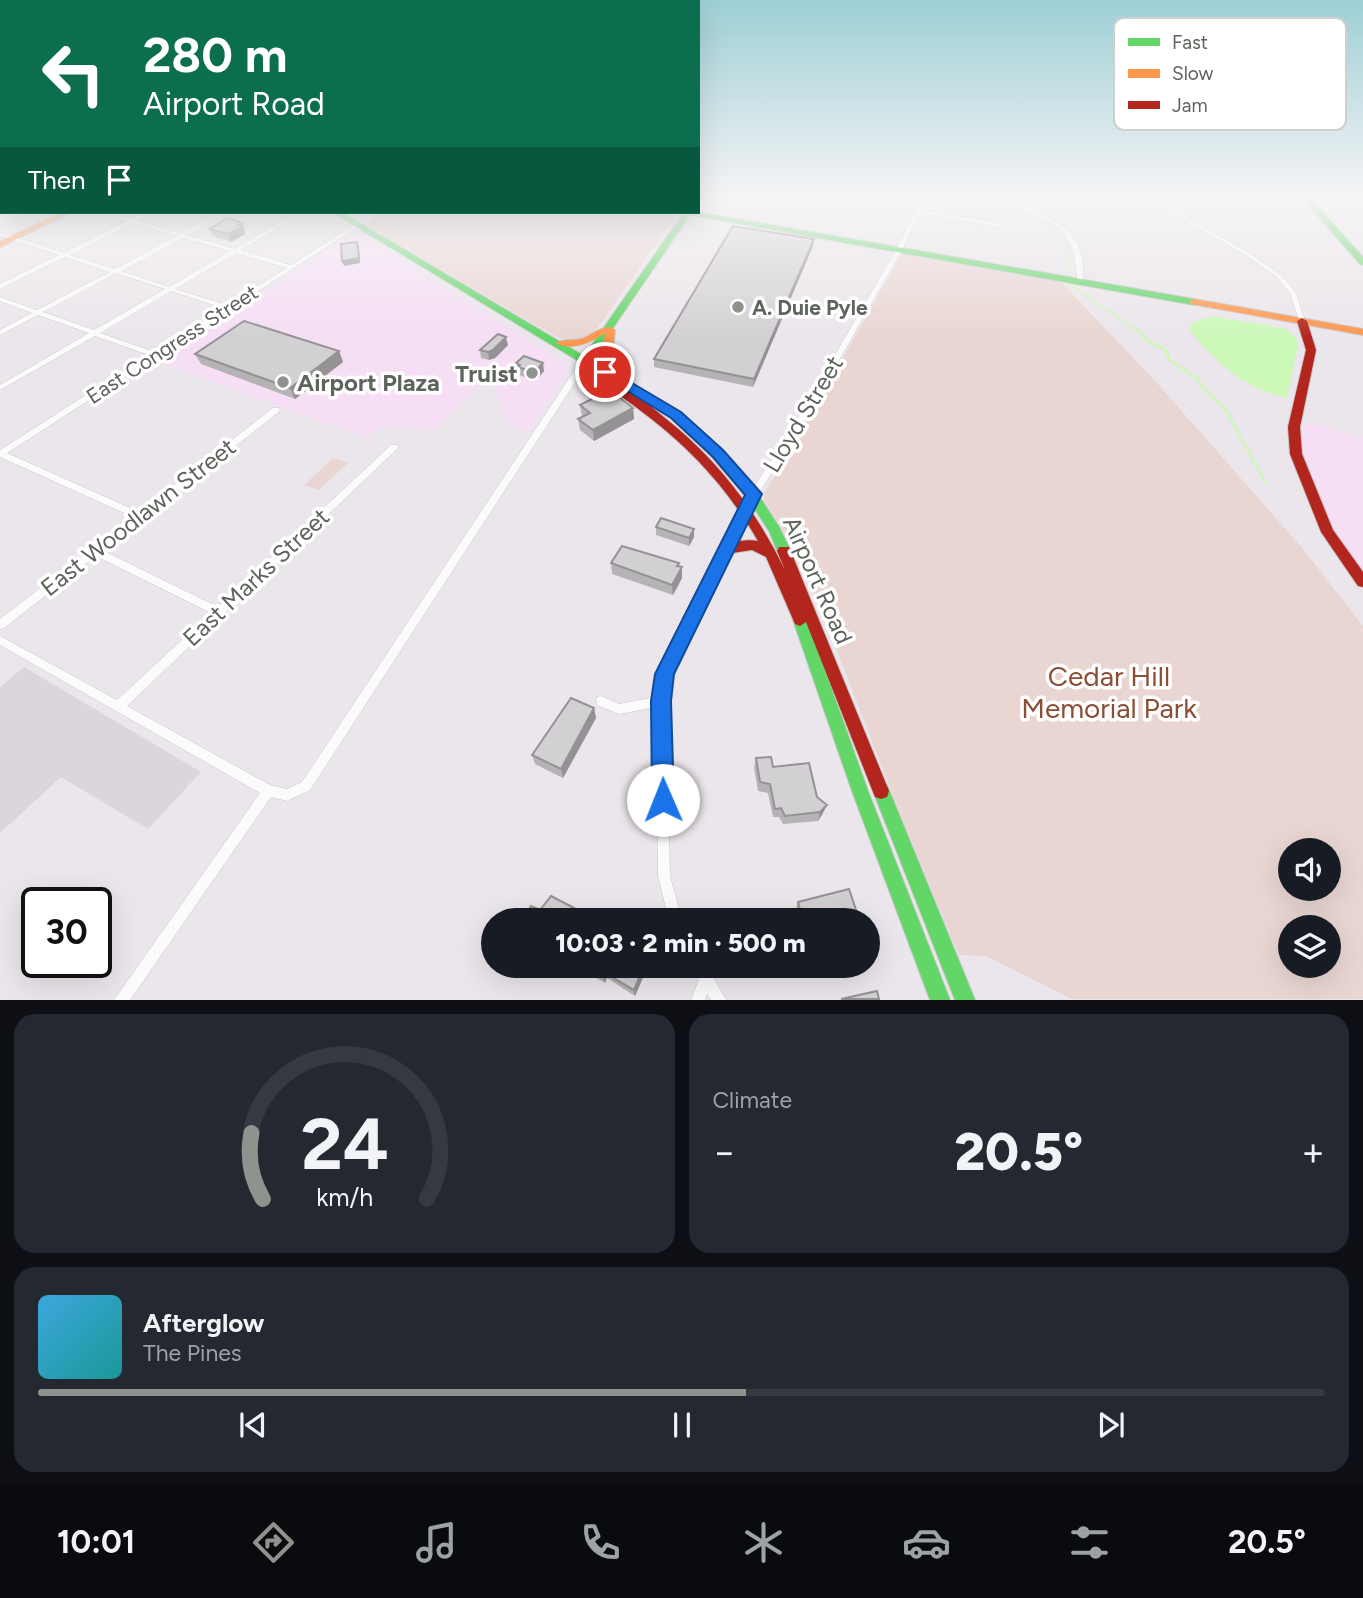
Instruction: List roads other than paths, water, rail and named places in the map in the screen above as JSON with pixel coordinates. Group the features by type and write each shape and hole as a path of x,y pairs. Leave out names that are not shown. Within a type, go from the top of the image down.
{"main road":[{"name":"Airport Road","path":"384,244 584,364 624,383 676,415 697,433 754,494 778,535 804,593 887,810 965,999"},
{"name":"Airport Road","path":"385,244 553,341 639,402 682,435 719,472 746,508 806,638 874,830 940,999"},
{"path":"584,364 665,244"},
{"path":"865,244 1363,332"},
{"path":"1347,244 1363,262"},
{"path":"1302,321 1311,350 1293,440 1326,532 1343,559 1363,582"},
{"path":"553,341 573,344 584,342 612,322"},
{"path":"612,322 606,348 607,360 624,383"},
{"path":"726,550 753,545 769,553"}],"street":[{"path":"29,244 229,308"},
{"path":"0,287 86,244"},
{"path":"0,333 168,244"},
{"path":"209,244 292,267"},
{"path":"0,388 247,244"},
{"name":"East Congress Street","path":"0,454 329,244"},
{"name":"Lloyd Street","path":"671,908 664,876 661,701 664,674 746,508 805,413 903,244"},
{"path":"1071,281 1080,253 1075,244"},
{"path":"1229,244 1279,276 1293,293 1302,321"},
{"path":"0,299 155,355"},
{"path":"0,640 268,790 287,795 306,786 584,364"},
{"name":"East Woodlawn Street","path":"0,625 276,410"},
{"name":"East Marks Street","path":"118,706 394,447"},
{"path":"0,454 139,516"},
{"path":"95,551 219,612"},
{"path":"601,701 619,709 661,701"},
{"path":"121,999 268,790"},
{"path":"698,999 701,978"},
{"path":"706,978 719,999"}],"waterway":[{"path":"1064,244 1069,284 1142,334"},
{"path":"1141,332 1146,341 1166,350 1170,361 1197,378 1202,387 1226,410 1265,482"}],"place":[{"name":"A. Duie Pyle","path":"738,307"},
{"name":"Truist","path":"532,373"},
{"name":"Airport Plaza","path":"283,382"}],"park label":[{"name":"Cedar Hill Memorial Park","path":"1109,692"}]}
